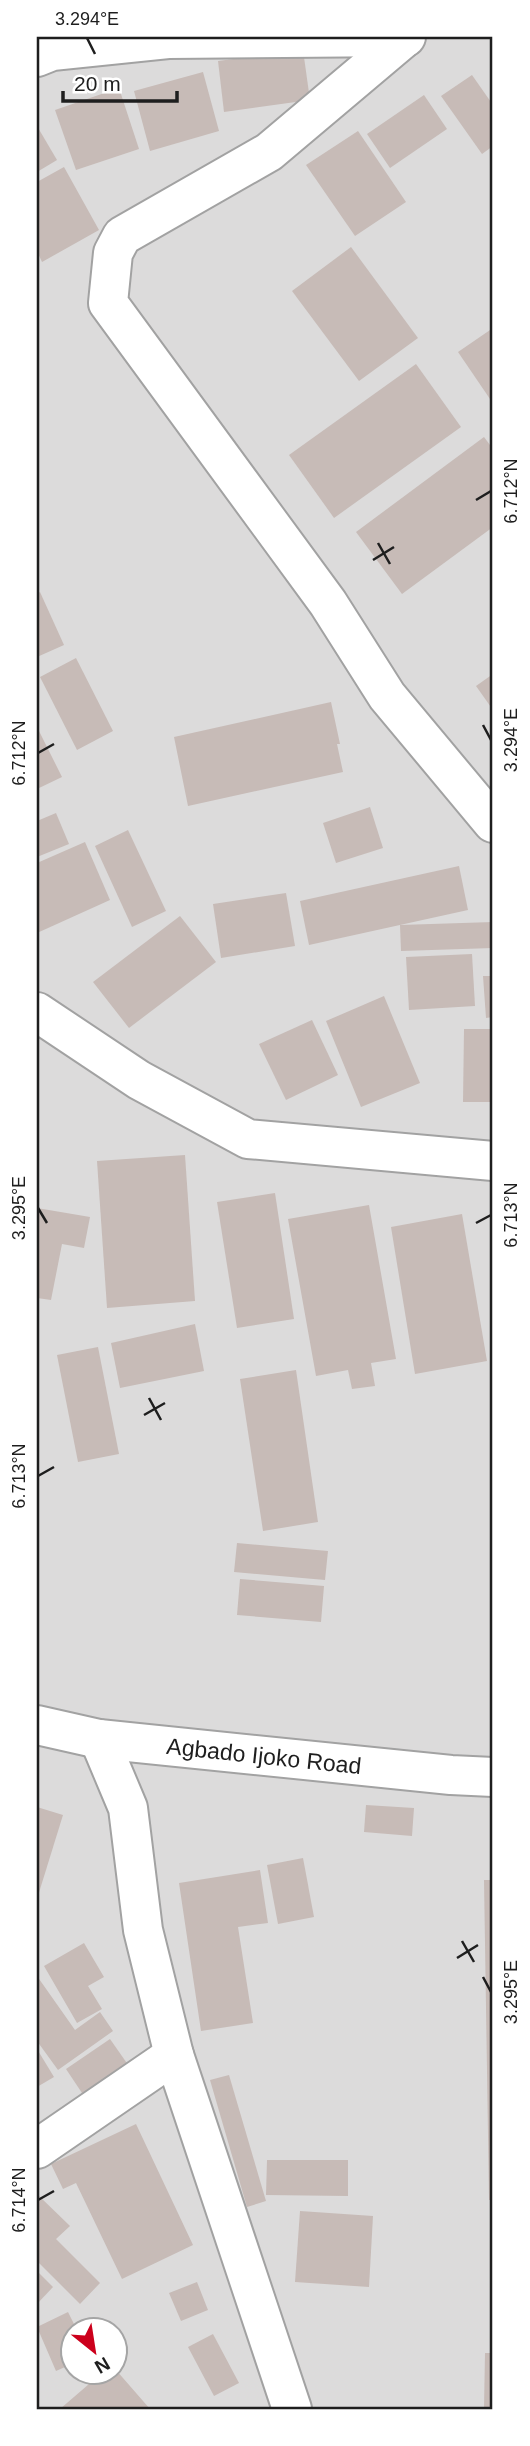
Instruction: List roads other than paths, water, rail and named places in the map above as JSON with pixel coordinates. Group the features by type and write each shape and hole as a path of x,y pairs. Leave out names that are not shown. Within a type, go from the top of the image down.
{"street":[{"path":"37,57 52,51 168,39 404,38"},
{"path":"404,38 268,152 122,236 113,253 108,303 328,603 387,696 493,823"},
{"path":"37,1012 139,1080 248,1139 493,1161"},
{"name":"Agbado Ijoko Road","path":"37,1725 99,1739 493,1777"},
{"path":"99,1739 128,1808 143,1930 174,2055 292,2409"},
{"path":"37,2149 174,2055"}]}
